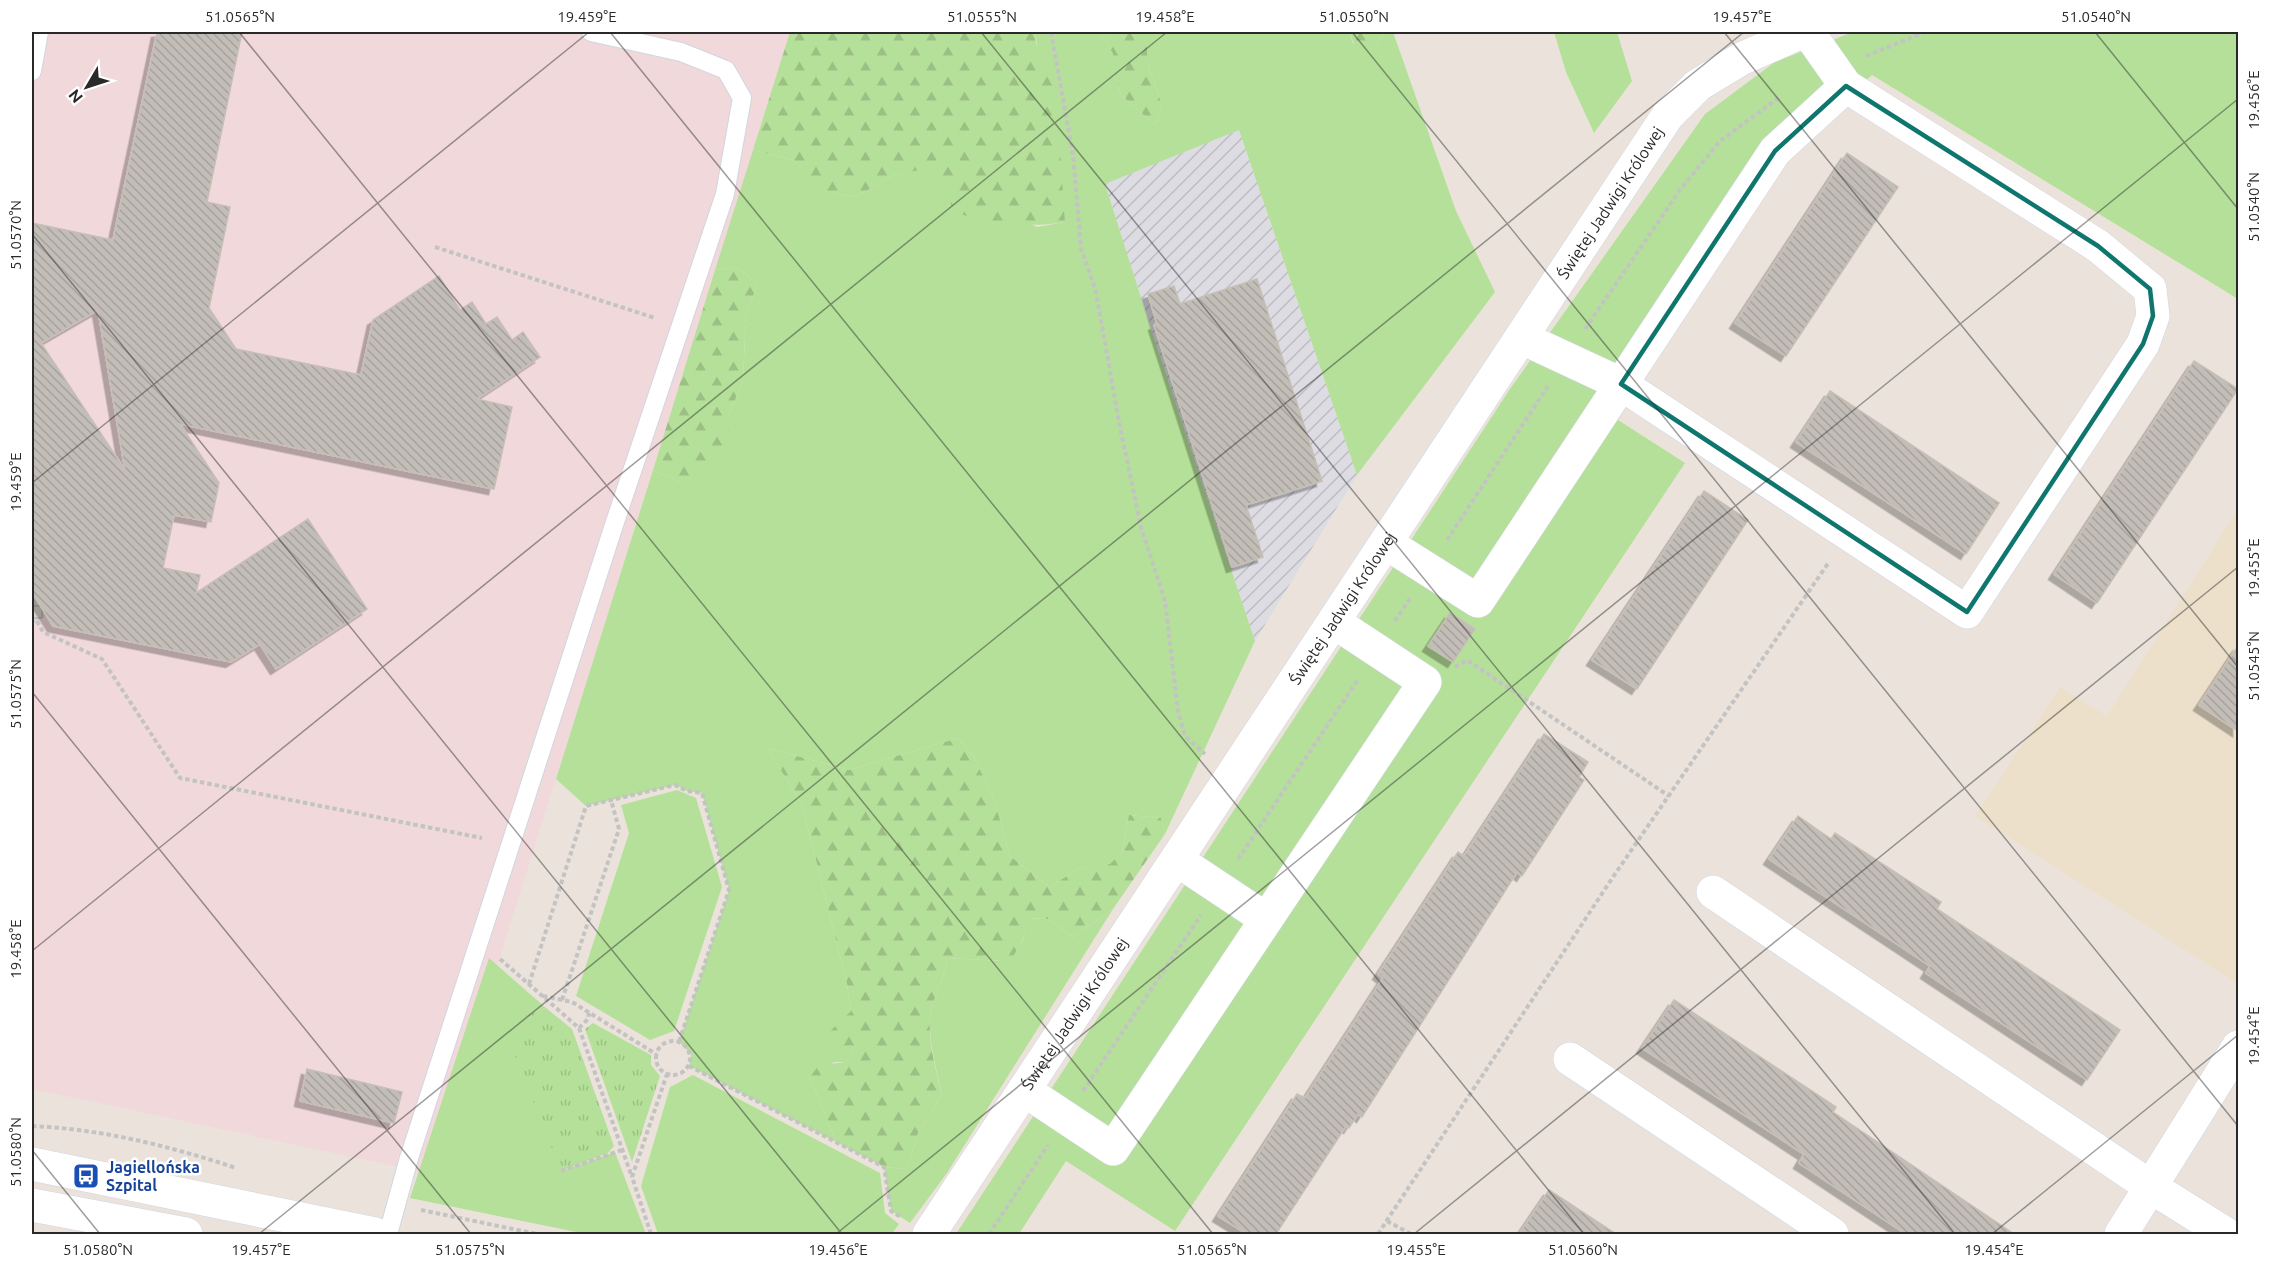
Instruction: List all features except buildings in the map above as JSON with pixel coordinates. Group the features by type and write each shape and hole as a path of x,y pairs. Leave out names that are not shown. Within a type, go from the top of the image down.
{"street":[{"name":"Świętej Jadwigi Królowej","path":"920,1229 1024,1090 1668,115 1698,85 1741,59 1802,32"},
{"path":"1522,338 1621,384 1967,612 2143,344 2153,316 2150,289 2098,246 1846,86 1808,32"},
{"path":"1386,543 1478,601 1775,151 1846,86"},
{"path":"1024,1090 1113,1149 1425,682 1334,622"},
{"path":"1177,860 1266,919"},
{"path":"1713,892 2151,1187 2226,1234"},
{"path":"2121,1234 2238,1047"},
{"path":"1570,1059 1817,1230"},
{"path":"32,1164 375,1234"},
{"path":"32,1205 186,1234"}],"lane":[{"path":"32,71 39,32"},
{"path":"388,1234 614,525 725,194 742,98 726,70 681,52 591,32"}],"path":[{"path":"1051,32 1073,155 1080,248 1096,292 1119,422 1141,527 1165,601 1178,711 1185,736 1232,777"},
{"path":"435,247 655,317 651,328"},
{"path":"1378,1234 1669,796 1849,534"},
{"path":"37,621 43,632 102,659 180,778 482,838"},
{"path":"1425,682 1467,660 1669,796"},
{"path":"529,984 586,806 675,785 687,791 702,793 729,890 679,1042"},
{"path":"562,1000 619,829 611,800"},
{"path":"479,849 486,827"},
{"path":"499,958 579,1028 651,1234"},
{"path":"540,995 572,1002 656,1054"},
{"path":"579,1028 588,1019 589,1012"},
{"path":"679,1042 691,1054 689,1066 681,1074 667,1074 657,1065 656,1054 663,1044 679,1042"},
{"path":"689,1066 884,1167 891,1211 920,1229"},
{"path":"632,1177 667,1074"},
{"path":"561,1171 622,1150"},
{"path":"1386,1221 1411,1234"}],"highlighted area":[{"path":"1846,86 2098,246 2150,289 2153,316 2143,344 1967,612 1621,384 1775,151"}],"shaded area":[{"path":"32,32 790,32 432,1174 32,1089"},
{"path":"1239,130 1357,475 1255,641 1105,184"},
{"path":"2238,509 2238,984 1975,816 2060,687 2107,716"},
{"path":"53,545 60,586 37,601 47,615 32,625 32,559"}],"green space":[{"path":"790,32 1035,32 1036,43 1056,94 1065,222 1021,225 951,212 951,182 932,167 892,176 856,197 823,191 793,160 753,150"},
{"path":"1035,32 1100,32 1113,54 1113,73 1121,95 1155,125 1162,105 1147,62 1147,32 1350,32 1353,44 1376,44 1386,32 1393,32 1456,211 1495,292 1357,475 1239,130 1105,184 1255,641 1165,834 1161,818 1129,815 1122,852 1110,865 1079,868 1050,887 1010,856 995,802 975,759 958,738 849,770 767,748 802,804 847,984 851,1011 844,1019 828,1052 853,1044 854,1051 846,1062 834,1062 810,1077 836,1142 689,1066 691,1054 679,1042 729,890 702,793 687,791 675,785 586,806 556,779 653,470 680,482 729,452 729,415 743,380 746,315 758,283 736,267 715,270 753,150 793,160 824,191 856,197 892,176 932,166 951,182 1037,227 1065,222"},
{"path":"1100,32 1147,32 1147,62 1162,105 1155,125 1121,95 1113,73 1113,54"},
{"path":"1350,32 1386,32 1376,44 1354,45"},
{"path":"1554,32 1617,32 1632,81 1594,133 1566,72"},
{"path":"1853,32 2238,32 2238,299 1872,75 1782,160 1618,420 1685,463 1175,1231 1066,1161 1019,1234 956,1234 1510,389 1705,114 1775,62"},
{"path":"736,267 758,283 746,315 743,380 729,415 729,452 714,468 680,482 653,470 715,270"},
{"path":"958,738 975,759 995,802 1010,856 1050,887 1079,868 1110,864 1122,852 1129,815 1161,818 1165,834 1113,909 1073,937 1048,919 1028,918 1023,940 1012,958 1003,961 947,958 930,1017 932,1051 942,1095 918,1133 907,1169 884,1167 836,1142 810,1077 819,1065 846,1062 854,1051 852,1045 828,1053 823,1045 824,1037 851,1011 847,984 802,804 767,748 849,770"},
{"path":"677,790 696,798 722,887 674,1031 650,1040 576,996 629,833 621,805"},
{"path":"1113,909 947,1173 910,1223 891,1211 884,1167 907,1169 918,1133 942,1095 932,1051 930,1017 947,958 1003,961 1023,941 1027,918 1048,919 1073,937"},
{"path":"489,958 546,1008 523,1016 561,1171 615,1152 646,1234 586,1234 410,1198"},
{"path":"546,1008 572,1029 614,1146 608,1153 561,1171 514,1053 523,1016"},
{"path":"593,1023 651,1055 651,1065 660,1076 632,1162 585,1029"},
{"path":"693,1075 880,1173 885,1213 899,1224 892,1234 658,1234 641,1186 670,1087"}],"place":[{"name":"Jagiellońska Szpital","path":"86,1176"}]}
